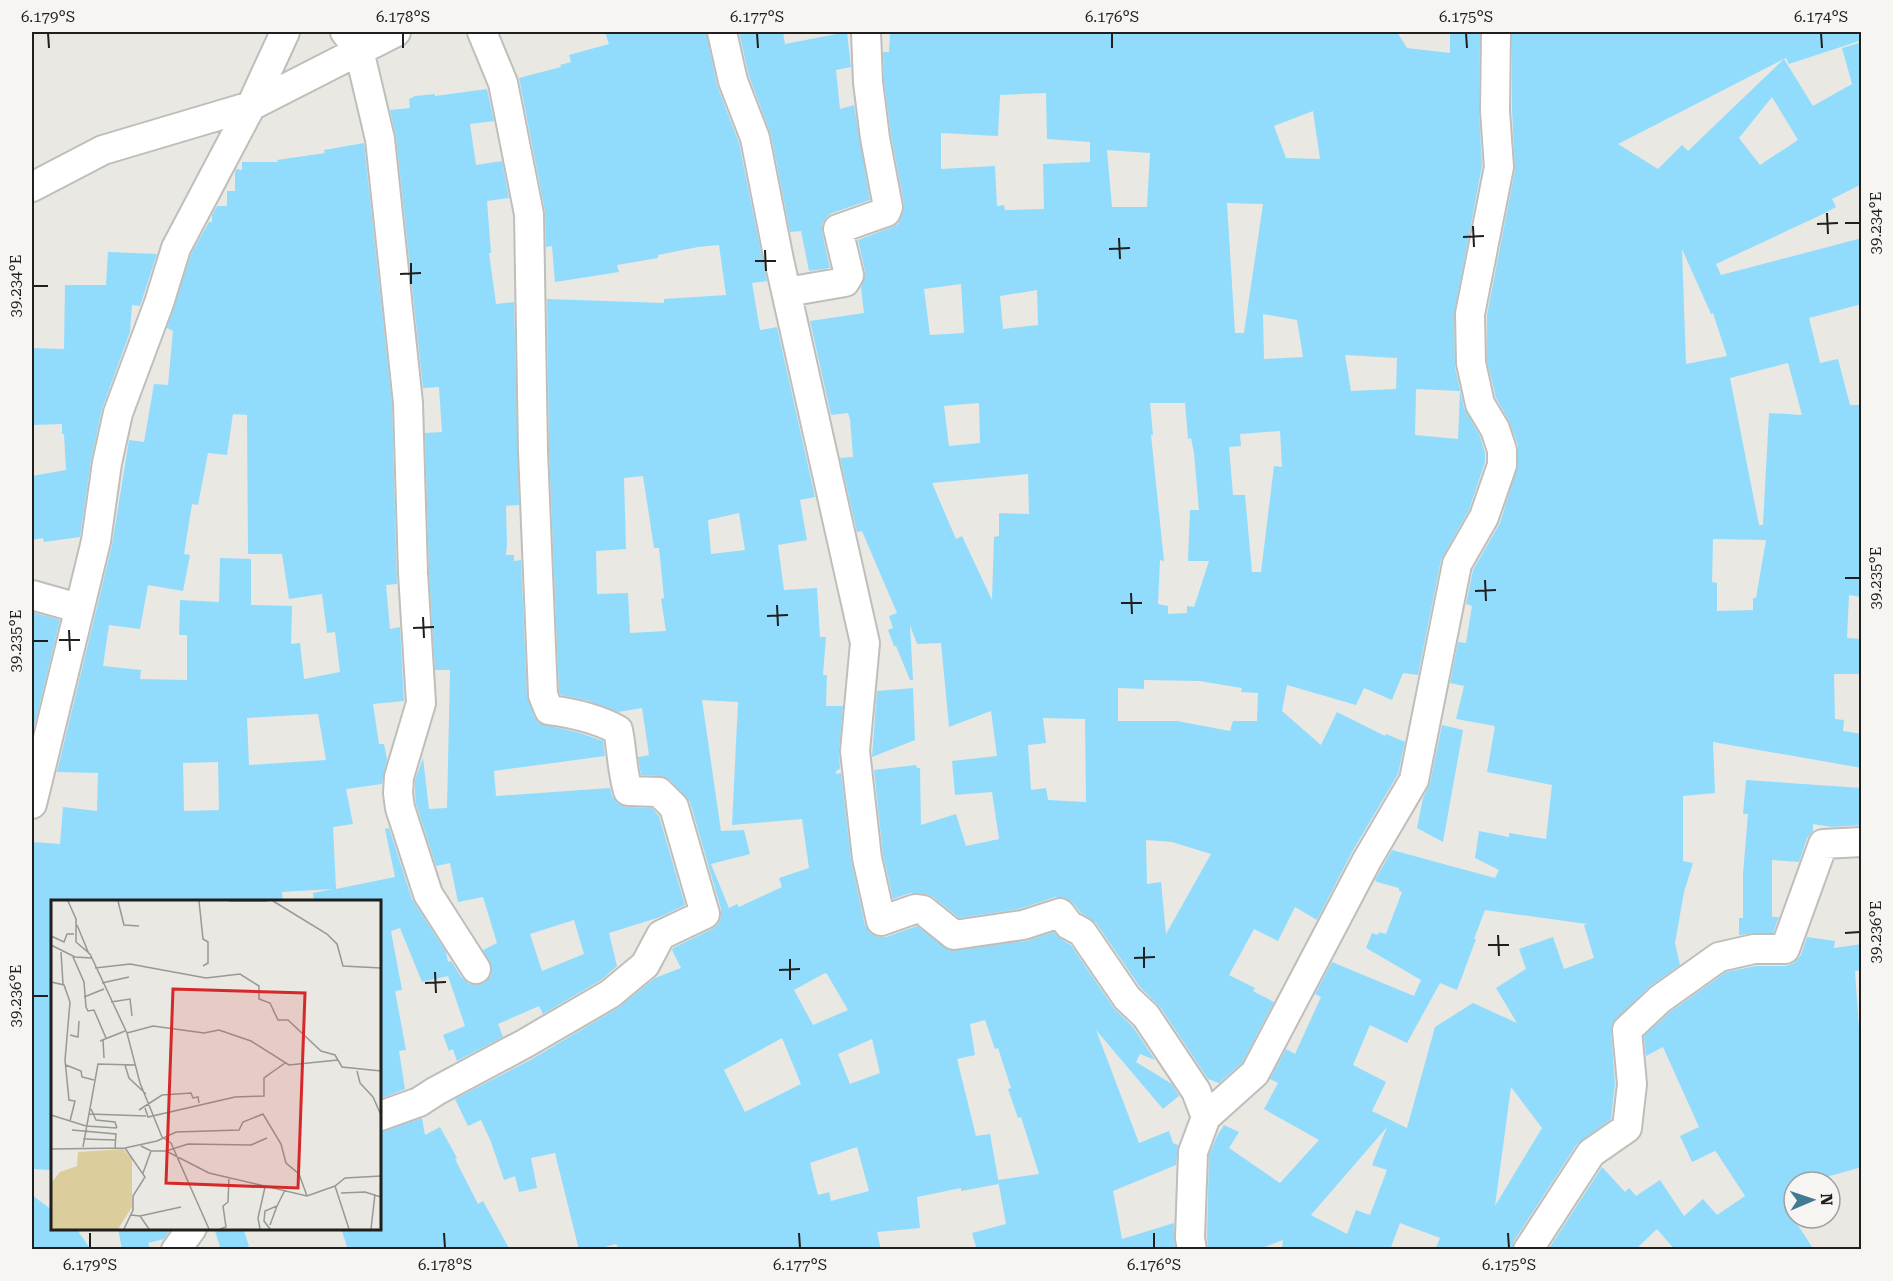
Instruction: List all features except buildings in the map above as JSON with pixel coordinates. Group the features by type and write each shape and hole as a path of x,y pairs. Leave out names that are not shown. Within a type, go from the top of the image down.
{"street":[{"path":"32,804 96,541 107,464 118,413 159,303 176,248 250,106 285,32"},
{"path":"32,187 103,150 250,106 352,41 396,32"},
{"path":"381,1116 419,1102 610,994 645,965 661,935 695,921 705,914 674,807 659,792 628,791 618,730 603,722 569,712 549,710 543,694 533,452 529,214 503,83 482,32"},
{"path":"722,32 733,81 755,138 865,642 855,752 867,858 881,921 915,909 922,909 954,935 1023,926 1060,913 1069,925 1082,932 1127,998 1146,1016 1196,1091 1206,1117"},
{"path":"787,292 845,282 849,275 838,229 886,212 888,207 875,138 868,82 866,32"},
{"path":"1192,1250 1190,1238 1193,1152 1206,1117 1255,1073 1367,860 1414,780 1456,564 1484,517 1502,465 1502,450 1495,429 1480,404 1471,363 1470,314 1499,167 1495,111 1496,32"},
{"path":"352,41 380,139 408,403 412,573 421,704 399,777 398,793 428,894 476,969"},
{"path":"32,596 78,608"},
{"path":"1528,1250 1591,1153 1627,1128 1632,1084 1627,1030 1660,999 1719,957 1754,949 1785,949 1823,844 1862,842"},
{"path":"176,1250 191,1230"}]}
